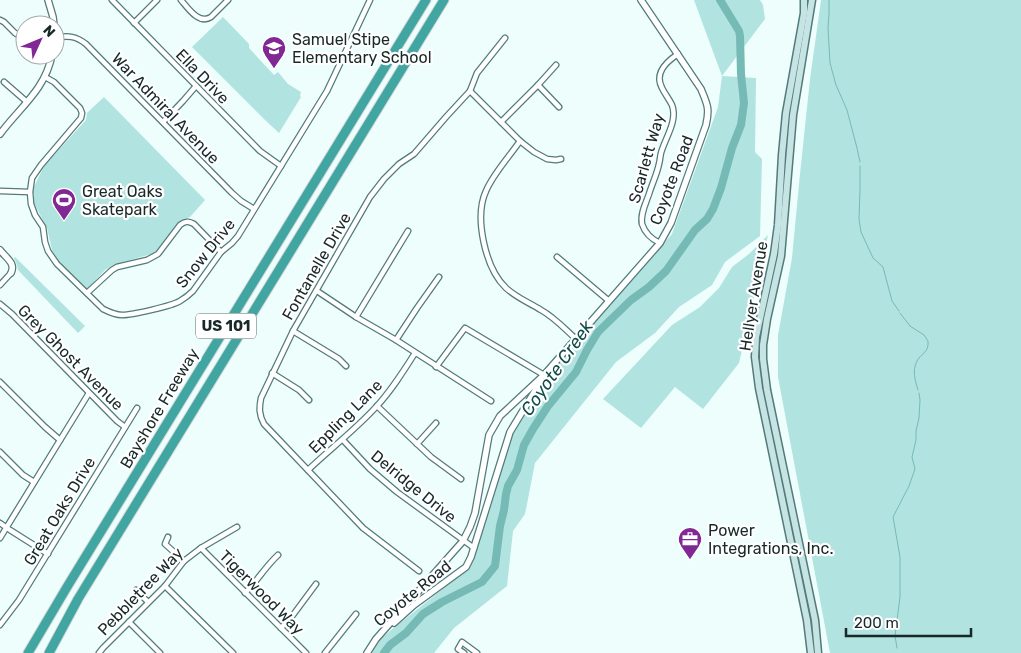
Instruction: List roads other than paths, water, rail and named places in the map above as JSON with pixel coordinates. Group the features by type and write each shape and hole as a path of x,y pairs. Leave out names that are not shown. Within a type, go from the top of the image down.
{"highway":[{"name":"Bayshore Freeway","path":"28,653 426,0"},
{"name":"Bayshore Freeway","path":"49,653 78,599 444,0"}],"main road":[{"name":"Hellyer Avenue","path":"804,0 804,14 791,83 782,155 778,225 764,318 763,359 767,390 815,620 818,653"},
{"name":"Hellyer Avenue","path":"811,653 808,625 757,372 756,337 764,318 781,256 794,115 812,0"},
{"path":"780,492 788,490"}],"street":[{"path":"48,0 52,15"},
{"name":"Ella Drive","path":"112,0 260,151 280,166"},
{"path":"134,23 157,0"},
{"path":"181,0 199,18 207,20 228,0"},
{"name":"Snow Drive","path":"30,192 31,204 43,228 49,253 57,264 103,309 110,313 122,315 174,304 180,301 193,291 221,252 238,236 327,91 370,0"},
{"name":"Coyote Road","path":"367,653 376,640 463,541 475,513 489,435 500,416 544,375 576,339 660,243 671,223 706,125 708,104 701,89 641,0"},
{"path":"0,20 15,33"},
{"name":"War Admiral Avenue","path":"65,36 80,39 232,193 254,209"},
{"name":"Fontanelle Drive","path":"419,571 363,528 264,424 260,416 260,398 293,331 370,197 384,178 399,164 414,154 470,91 477,73 505,38"},
{"name":"Scarlett Way","path":"660,243 651,238 646,232 642,222 643,211 673,117 672,104 661,86 660,73 664,64 678,54"},
{"path":"0,134 37,90 45,77 48,65"},
{"path":"501,122 538,86 556,65"},
{"path":"0,191 30,192 32,178 40,165 81,118 80,108 54,82 45,77"},
{"path":"4,82 27,102"},
{"path":"163,122 196,86"},
{"path":"538,86 559,107"},
{"path":"470,91 520,141 534,152 547,159 562,159"},
{"path":"520,141 485,192 481,216 489,262 505,287 520,299 544,312 576,339"},
{"path":"87,293 117,267 147,260 158,254 184,222 194,224 221,252"},
{"path":"356,317 408,231"},
{"path":"0,250 13,266 11,274 0,285"},
{"path":"557,257 609,301"},
{"path":"396,340 439,277"},
{"path":"317,291 491,401"},
{"name":"Grey Ghost Avenue","path":"0,304 125,427"},
{"path":"436,367 465,328 544,375"},
{"path":"293,331 346,366"},
{"name":"Eppling Lane","path":"308,470 343,440 377,406 415,353"},
{"path":"272,373 299,390 309,400"},
{"name":"Coyote Road","path":"376,640 414,605 466,567 474,548 510,432 544,375"},
{"path":"0,382 60,440"},
{"path":"0,538 89,392"},
{"path":"377,406 431,457 461,479"},
{"name":"Great Oaks Drive","path":"0,625 19,600 137,408"},
{"path":"417,444 436,423"},
{"name":"Delridge Drive","path":"343,440 370,469 397,492 474,548"},
{"path":"0,452 23,475 34,482"},
{"path":"0,522 6,528 48,554"},
{"name":"Pebbletree Way","path":"99,653 165,586 184,561 201,548 237,527"},
{"path":"168,537 165,544 184,561"},
{"name":"Tigerwood Way","path":"201,548 306,653"},
{"path":"245,593 278,554"},
{"path":"281,628 316,584"},
{"path":"165,586 233,653"},
{"path":"136,590 148,602"},
{"path":"326,653 356,614"},
{"path":"129,622 160,653"},
{"path":"464,653 458,649 462,642 478,653"}],"waterway":[{"name":"Coyote Creek","path":"384,653 423,614 482,582 495,566 508,486 517,470 524,445 533,429 548,406 576,372 598,332 631,300 666,271 695,230 707,219 713,209 741,125 744,103 739,31 720,0"},
{"path":"829,0 830,63 836,85 847,110 860,162"},
{"path":"860,166 859,219 861,232 873,258 883,267 892,301 899,311"},
{"path":"900,313 910,326 924,335 928,341 927,348 917,361 914,372 918,390"},
{"path":"897,648 895,636 900,597 900,557 893,517 909,486 915,469 912,457 919,418 919,393"}],"place":[{"name":"Samuel Stipe Elementary School","path":"274,69"},
{"name":"Great Oaks Skatepark","path":"64,221"},
{"name":"Power Integrations, Inc.","path":"690,560"}]}
